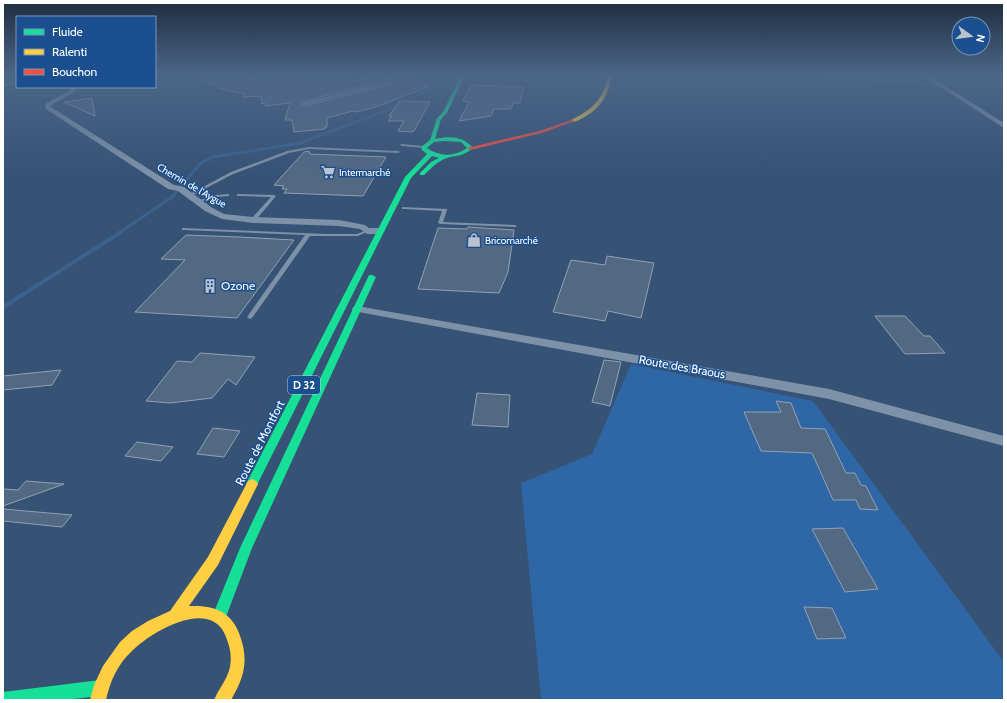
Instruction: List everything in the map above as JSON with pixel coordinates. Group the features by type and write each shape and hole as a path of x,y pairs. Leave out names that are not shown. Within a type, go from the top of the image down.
{"main road":[{"name":"Route de Montfort","path":"447,108 443,125 444,133 451,139"},
{"path":"429,147 451,139 467,144 513,138 570,122 594,108"},
{"name":"Route de Montfort","path":"175,615 213,561 228,534 380,231 408,177 429,147 439,118 445,113"},
{"path":"417,181 427,167 446,156 462,154 467,144"},
{"path":"429,147 446,156"},
{"path":"402,212 409,197"},
{"name":"D 32","path":"219,617 246,548 377,266"},
{"path":"98,700 100,688 109,669 122,650 138,635 156,623 175,615 199,611 219,617 230,626 237,639 239,655 235,674 227,694 222,700"},
{"path":"3,700 100,688"}],"street":[{"name":"Chemin de l'Aygue","path":"48,108 171,187 181,189 208,209 222,216 253,220 339,223 362,227 367,231 380,231"},
{"path":"975,108 1004,126"},
{"name":"Route des Braous","path":"357,310 828,394 1004,441"}],"lane":[{"path":"402,145 429,147"},
{"path":"190,195 232,173 288,152 309,148 398,152"},
{"path":"199,201 216,196 228,195"},
{"path":"238,196 274,196 253,220"},
{"path":"402,212 445,210 440,223 515,226"},
{"path":"184,229 308,235 358,235 367,231"},
{"path":"250,317 308,235"}],"shaded area":[{"path":"631,364 813,401 1004,662 1004,700 541,700 521,483 592,454"}],"building":[{"path":"77,108 94,108 95,116"},
{"path":"289,108 373,108 327,118 327,127 325,127 325,129 294,132 292,120 285,120"},
{"path":"395,108 427,108 412,132 398,131 404,121 388,121 392,116 389,116"},
{"path":"466,108 511,108 494,109 491,116 459,121"},
{"path":"309,151 310,154 386,157 363,196 284,193 287,189 282,189 284,186 274,185 304,152"},
{"path":"468,227 514,230 508,272 499,293 418,289 438,228 467,229"},
{"name":"Ozone","path":"186,235 294,240 237,318 135,312 185,260 161,259"},
{"path":"607,256 654,263 641,318 608,311 605,321 553,312 571,260 605,265"},
{"path":"875,316 905,316 924,336 930,336 945,353 905,354"},
{"path":"200,353 255,357 236,385 228,379 212,398 170,403 146,401 177,361 192,362"},
{"path":"604,360 621,362 610,406 592,402"},
{"path":"61,370 52,385 3,390 3,376"},
{"path":"477,393 510,395 508,427 472,425"},
{"path":"776,401 791,403 801,428 825,429 846,473 855,473 861,485 866,486 878,510 860,509 856,500 833,500 812,453 761,451 744,412 781,412"},
{"path":"213,428 240,431 224,457 197,454"},
{"path":"137,442 173,447 161,461 125,456"},
{"path":"26,481 64,484 3,506 3,489 18,490"},
{"path":"3,509 72,515 62,527 3,521"},
{"path":"843,528 878,589 845,592 812,529"},
{"path":"804,607 832,608 846,638 817,639"}],"waterway":[{"path":"298,144 393,108"},
{"path":"298,144 302,143"},
{"path":"119,233 172,197 200,164 212,157 298,144"},
{"path":"3,307 121,232"}],"traffic: fast":[{"path":"432,141 439,118 445,113 447,108"},
{"path":"444,139 463,141 470,148 465,152 447,157 429,153 424,149 424,147 432,141 444,139"},
{"path":"252,484 408,177 430,154"},
{"path":"422,174 433,163 446,156"},
{"path":"219,617 246,548 372,277"},
{"path":"3,700 100,688"}],"traffic: slow":[{"path":"573,121 595,108"},
{"path":"175,615 213,561 252,484"},
{"path":"98,700 102,685 111,665 125,647 137,636 170,618 187,613 204,612 218,617 230,628 237,646 237,667 230,688 222,700"}],"traffic: jam":[{"path":"470,148 540,132 573,121"}],"place":[{"name":"Intermarché","path":"328,172"},
{"name":"Bricomarché","path":"474,240"},
{"name":"Ozone","path":"210,286"}]}
